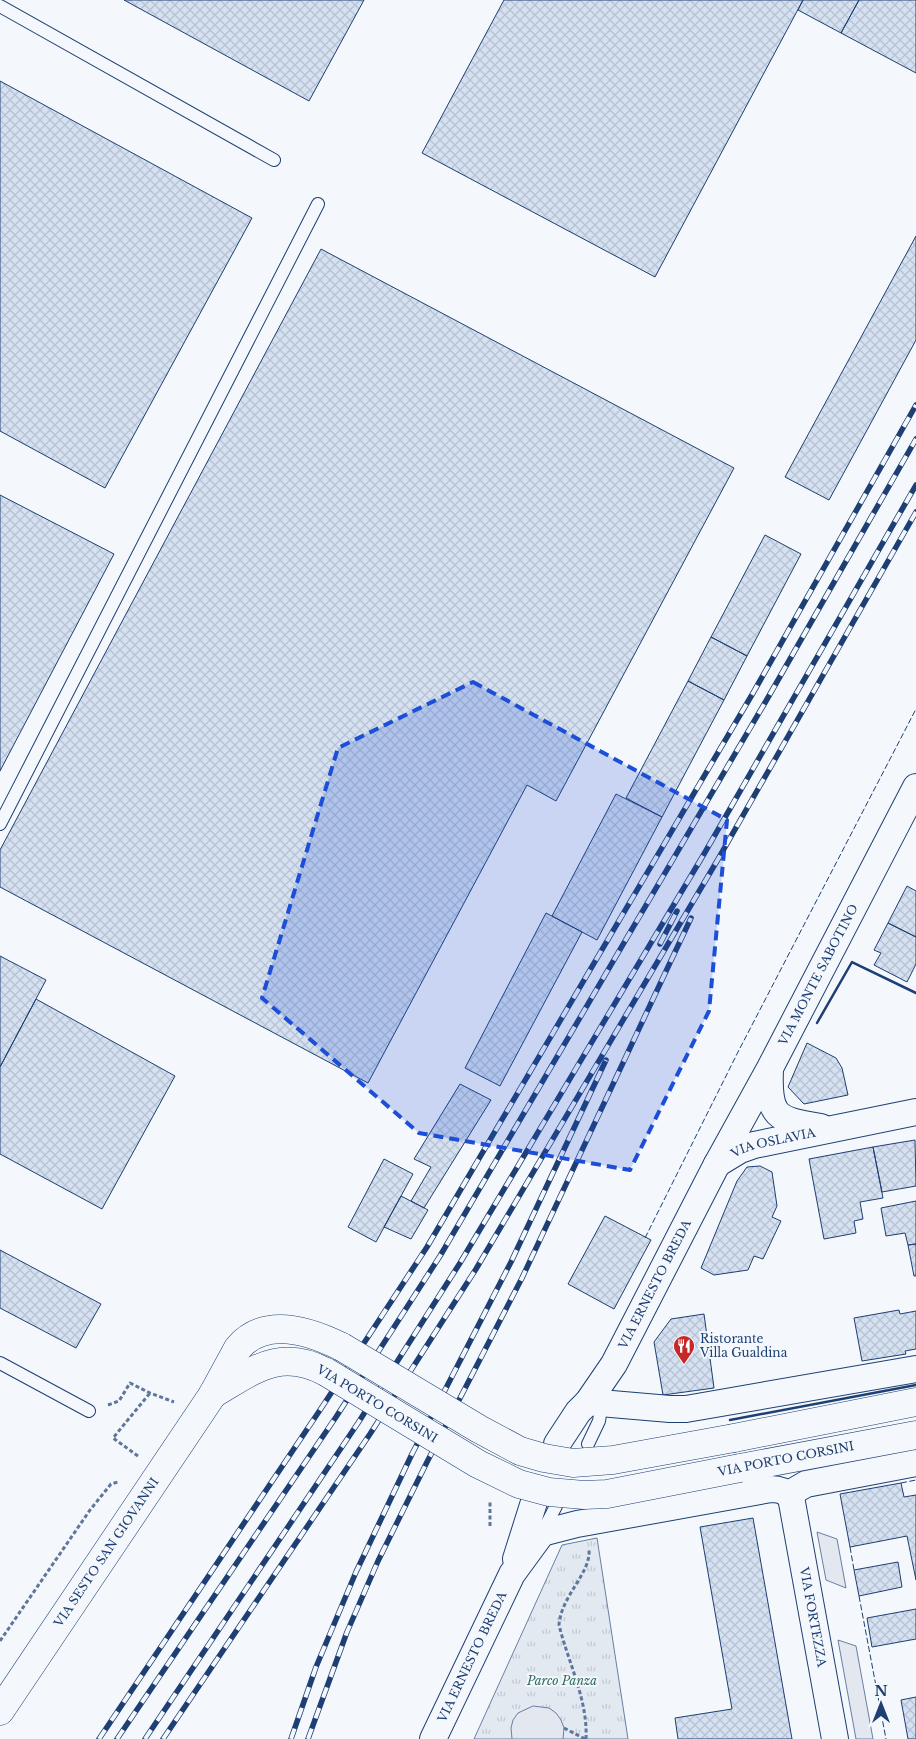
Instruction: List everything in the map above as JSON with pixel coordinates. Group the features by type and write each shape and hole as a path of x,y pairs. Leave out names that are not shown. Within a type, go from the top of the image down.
{"street":[{"name":"VIA MONTE SABOTINO","path":"717,1164 770,1068 913,797"},
{"name":"VIA OSLAVIA","path":"770,1068 770,1096 776,1112 781,1117 793,1122 834,1129"},
{"name":"VIA OSLAVIA","path":"717,1164 740,1150 754,1146 916,1112"},
{"name":"VIA ERNESTO BREDA","path":"557,1444 578,1412 595,1402 717,1164"},
{"path":"213,1394 243,1342 257,1334 279,1329 297,1330 314,1335 342,1348 520,1451 544,1458 573,1462 613,1460 916,1402"},
{"name":"VIA PORTO CORSINI","path":"213,1394 269,1363 279,1361 308,1364 326,1372 478,1464 519,1484 549,1492 584,1496 607,1494 916,1435"},
{"path":"595,1402 670,1409 692,1408 916,1369"},
{"name":"VIA SESTO SAN GIOVANNI","path":"0,1711 213,1394"},
{"path":"791,1497 794,1491 806,1484 916,1463"},
{"name":"VIA ERNESTO BREDA","path":"433,1739 539,1516 577,1524 772,1489 778,1489 791,1497"},
{"name":"VIA FORTEZZA","path":"791,1497 836,1739"}],"lane":[{"path":"0,6 274,160"},
{"path":"0,824 318,204"},
{"path":"0,1363 89,1411"},
{"name":"VIA ERNESTO BREDA","path":"588,1444 599,1421 595,1402"}],"path":[{"path":"89,1411 119,1401 130,1383 177,1403"},
{"path":"140,1457 113,1438 150,1393"},
{"path":"0,1641 90,1510 111,1484 120,1482"},
{"path":"564,1728 585,1739 586,1726 582,1702 559,1625 564,1603 587,1565 590,1553 588,1546"}],"highlighted area":[{"path":"473,682 727,820 709,1011 630,1170 419,1133 262,998 338,748"}],"green space":[{"name":"Parco Panza","path":"597,1538 628,1739 474,1739 562,1545"}],"shaded area":[{"path":"817,1532 837,1539 846,1588 826,1580"},
{"path":"838,1640 856,1646 873,1739 856,1739"},
{"path":"533,1706 549,1708 556,1713 564,1728 563,1739 512,1739 511,1728 513,1720 518,1713"}],"building":[{"path":"124,0 364,0 309,101"},
{"path":"504,0 803,0 655,277 422,153"},
{"path":"803,0 859,0 841,33 798,10"},
{"path":"859,0 916,0 916,73 841,33"},
{"path":"0,81 252,218 105,488 0,431"},
{"path":"916,236 916,340 829,500 785,477"},
{"path":"321,249 734,468 556,801 527,785 368,1083 0,887 0,850"},
{"path":"0,495 114,554 0,771"},
{"path":"765,535 801,554 747,656 711,637"},
{"path":"711,637 747,656 724,700 688,681"},
{"path":"688,681 724,700 662,817 626,798"},
{"path":"616,794 662,817 597,940 552,916"},
{"path":"907,886 916,891 916,937 888,923"},
{"path":"546,913 582,932 500,1086 465,1068"},
{"path":"888,923 916,937 916,964 907,982 874,965 881,953 874,950"},
{"path":"0,956 46,980 0,1067"},
{"path":"36,999 175,1076 102,1209 0,1154 0,1067"},
{"path":"807,1043 836,1058 842,1068 848,1095 804,1104 788,1087"},
{"path":"460,1084 491,1100 424,1208 411,1201 431,1167 414,1159"},
{"path":"915,1140 916,1186 882,1192 873,1147"},
{"path":"873,1147 883,1198 860,1202 863,1219 854,1221 856,1233 824,1239 809,1159"},
{"path":"384,1159 413,1174 376,1242 348,1227"},
{"path":"760,1166 772,1172 777,1206 772,1217 781,1221 763,1259 754,1256 748,1270 714,1275 701,1268 737,1181 747,1167"},
{"path":"401,1196 428,1210 411,1239 384,1227"},
{"path":"916,1201 916,1244 908,1245 905,1233 886,1236 881,1208"},
{"path":"605,1216 651,1240 614,1309 568,1284"},
{"path":"916,1244 916,1276 914,1276 908,1245"},
{"path":"0,1250 101,1304 76,1348 0,1308"},
{"path":"899,1310 900,1314 916,1311 916,1349 905,1351 906,1354 862,1361 854,1318"},
{"name":"Ristorante Villa Gualdina","path":"704,1314 714,1388 663,1395 654,1342 671,1319"},
{"path":"901,1483 904,1497 916,1495 916,1580 907,1536 850,1547 840,1494"},
{"path":"753,1518 792,1739 678,1739 675,1718 732,1709 700,1527"},
{"path":"898,1562 902,1587 859,1596 854,1570"},
{"path":"916,1609 916,1639 872,1647 867,1618"},
{"path":"916,1697 916,1739 908,1739 901,1700"}],"railway":[{"path":"99,1739 427,1247 753,693 916,405"},
{"path":"117,1739 336,1417 440,1256 766,701 916,439"},
{"path":"145,1739 358,1423 460,1263 704,854 916,485"},
{"path":"163,1739 370,1434 476,1269 717,861 916,512"},
{"path":"660,944 677,911"},
{"path":"308,1739 347,1632 378,1561 522,1278 691,918"},
{"path":"291,1739 316,1667 356,1572 412,1454 511,1262 606,1060"}],"fence":[{"path":"645,1238 738,1052 916,709"},
{"path":"901,1483 916,1480"},
{"path":"850,1547 854,1570"},
{"path":"859,1596 886,1739"}],"wall":[{"path":"817,1023 852,962 916,993"},
{"path":"730,1420 916,1385"}],"place":[{"name":"Ristorante Villa Gualdina","path":"684,1365"}]}
